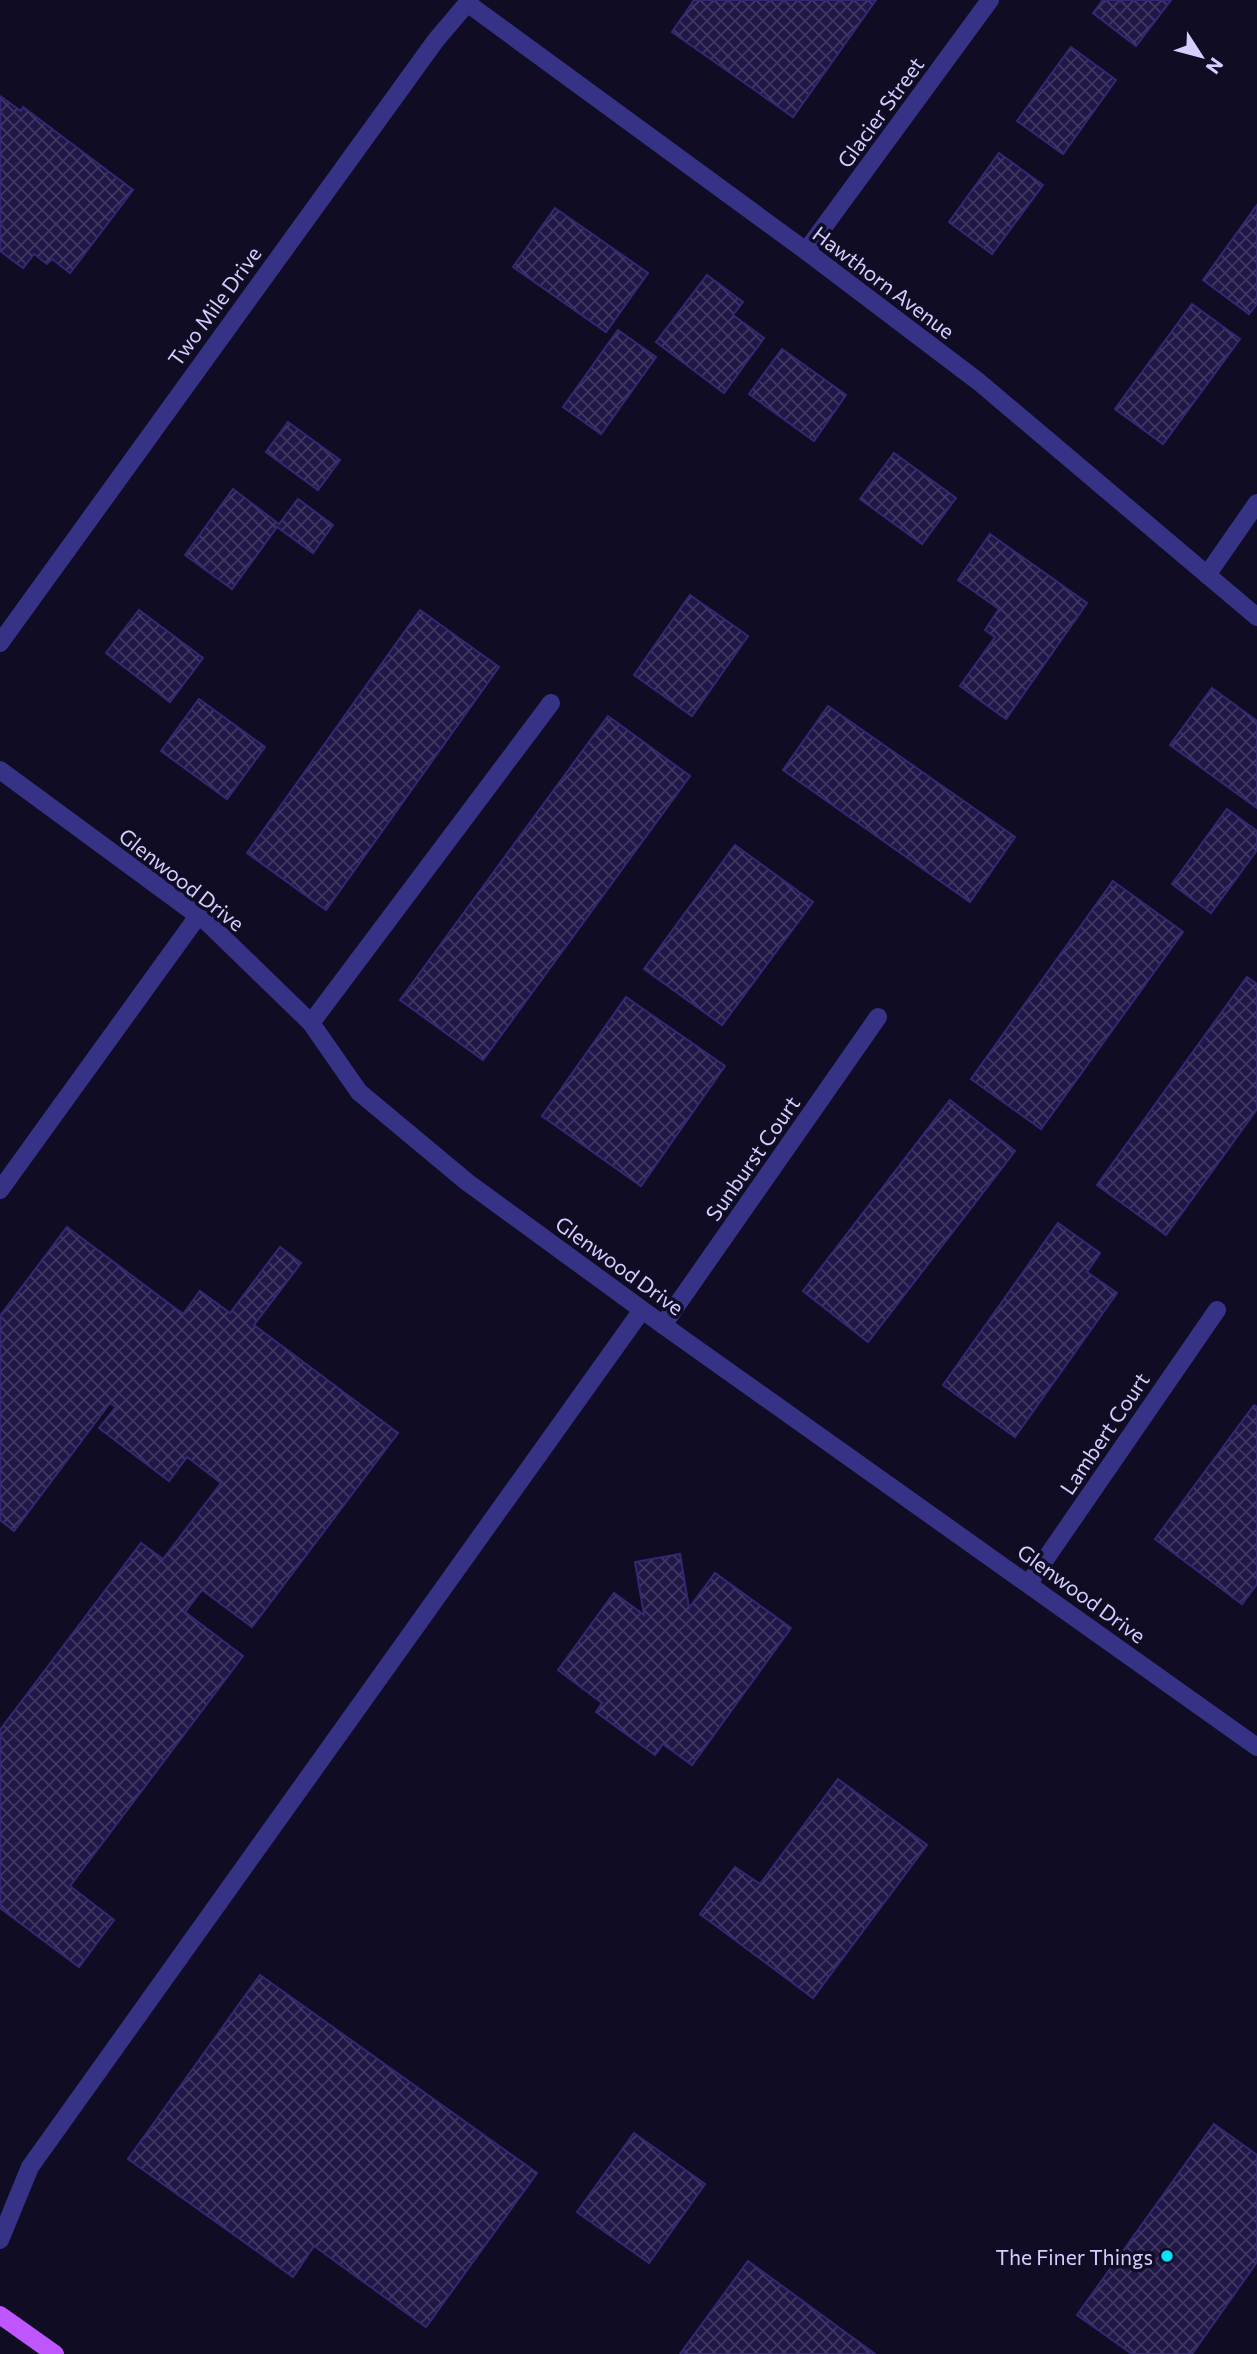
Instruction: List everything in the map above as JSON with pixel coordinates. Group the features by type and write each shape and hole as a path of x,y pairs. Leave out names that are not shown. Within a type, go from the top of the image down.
{"main road":[{"path":"0,2315 55,2354"}],"street":[{"name":"Glacier Street","path":"806,251 990,0"},
{"name":"Hawthorn Avenue","path":"468,1 979,382 1257,617"},
{"name":"Two Mile Drive","path":"0,643 436,40 468,1"},
{"path":"1207,575 1257,503"},
{"path":"311,1023 551,704"},
{"name":"Glenwood Drive","path":"0,769 198,916 311,1023 359,1092 467,1182 642,1311 1257,1747"},
{"path":"0,1190 198,916"},
{"name":"Sunburst Court","path":"663,1325 878,1017"},
{"name":"Lambert Court","path":"1029,1583 1217,1310"},
{"path":"0,2240 30,2168 642,1311"}],"building":[{"path":"694,0 876,0 793,117 672,32"},
{"path":"1103,0 1171,0 1136,46 1093,13"},
{"path":"1071,47 1116,80 1063,154 1017,121"},
{"path":"0,96 21,111 23,107 133,190 70,273 52,259 47,264 34,254 23,268 0,251"},
{"path":"999,153 1043,185 992,254 949,222"},
{"path":"1257,205 1257,304 1249,314 1203,280"},
{"path":"555,208 648,273 606,332 513,267"},
{"path":"707,275 743,302 733,315 764,338 724,393 656,342"},
{"path":"1192,304 1240,339 1163,444 1115,409"},
{"path":"618,330 656,357 601,434 563,407"},
{"path":"782,349 846,395 814,441 749,394"},
{"path":"288,422 340,460 318,490 266,452"},
{"path":"894,453 956,498 922,544 860,499"},
{"path":"233,489 279,524 298,499 333,525 313,553 277,527 232,589 185,555"},
{"path":"990,534 1087,603 1006,719 960,686 995,637 985,630 999,609 958,580"},
{"path":"690,595 748,636 692,716 634,675"},
{"path":"139,610 203,658 170,702 106,653"},
{"path":"420,610 499,667 326,910 247,853"},
{"path":"1212,688 1257,721 1257,808 1170,745"},
{"path":"199,699 265,747 227,799 161,751"},
{"path":"828,706 1015,837 970,902 783,770"},
{"path":"608,716 690,776 483,1060 400,1000"},
{"path":"1227,809 1257,831 1257,850 1211,913 1172,884"},
{"path":"735,845 813,902 722,1025 644,969"},
{"path":"1113,881 1183,932 1041,1129 971,1079"},
{"path":"1247,977 1257,984 1257,1109 1166,1235 1097,1185"},
{"path":"626,997 725,1066 641,1186 542,1116"},
{"path":"950,1100 1015,1151 868,1342 803,1291"},
{"path":"1058,1223 1100,1253 1087,1272 1117,1293 1015,1437 943,1385"},
{"path":"67,1227 183,1314 200,1291 230,1313 280,1247 301,1263 254,1325 398,1433 252,1627 202,1590 185,1612 243,1656 70,1886 114,1920 79,1967 0,1908 0,1730 141,1543 163,1559 221,1483 187,1457 169,1481 99,1428 116,1407 110,1403 14,1531 0,1520 0,1316"},
{"path":"1254,1405 1257,1407 1257,1584 1242,1604 1155,1539"},
{"path":"680,1554 689,1608 715,1573 791,1628 692,1765 663,1744 655,1755 596,1712 602,1703 558,1670 614,1593 644,1615 635,1562"},
{"path":"838,1779 927,1845 813,1998 700,1914 735,1867 760,1884"},
{"path":"260,1975 537,2173 426,2327 314,2246 293,2277 128,2159"},
{"path":"1214,2124 1257,2155 1257,2262 1192,2354 1132,2354 1077,2315"},
{"path":"634,2133 705,2184 649,2263 577,2212"},
{"path":"748,2261 875,2354 680,2354"}],"place":[{"name":"The Finer Things","path":"1167,2256"}]}
